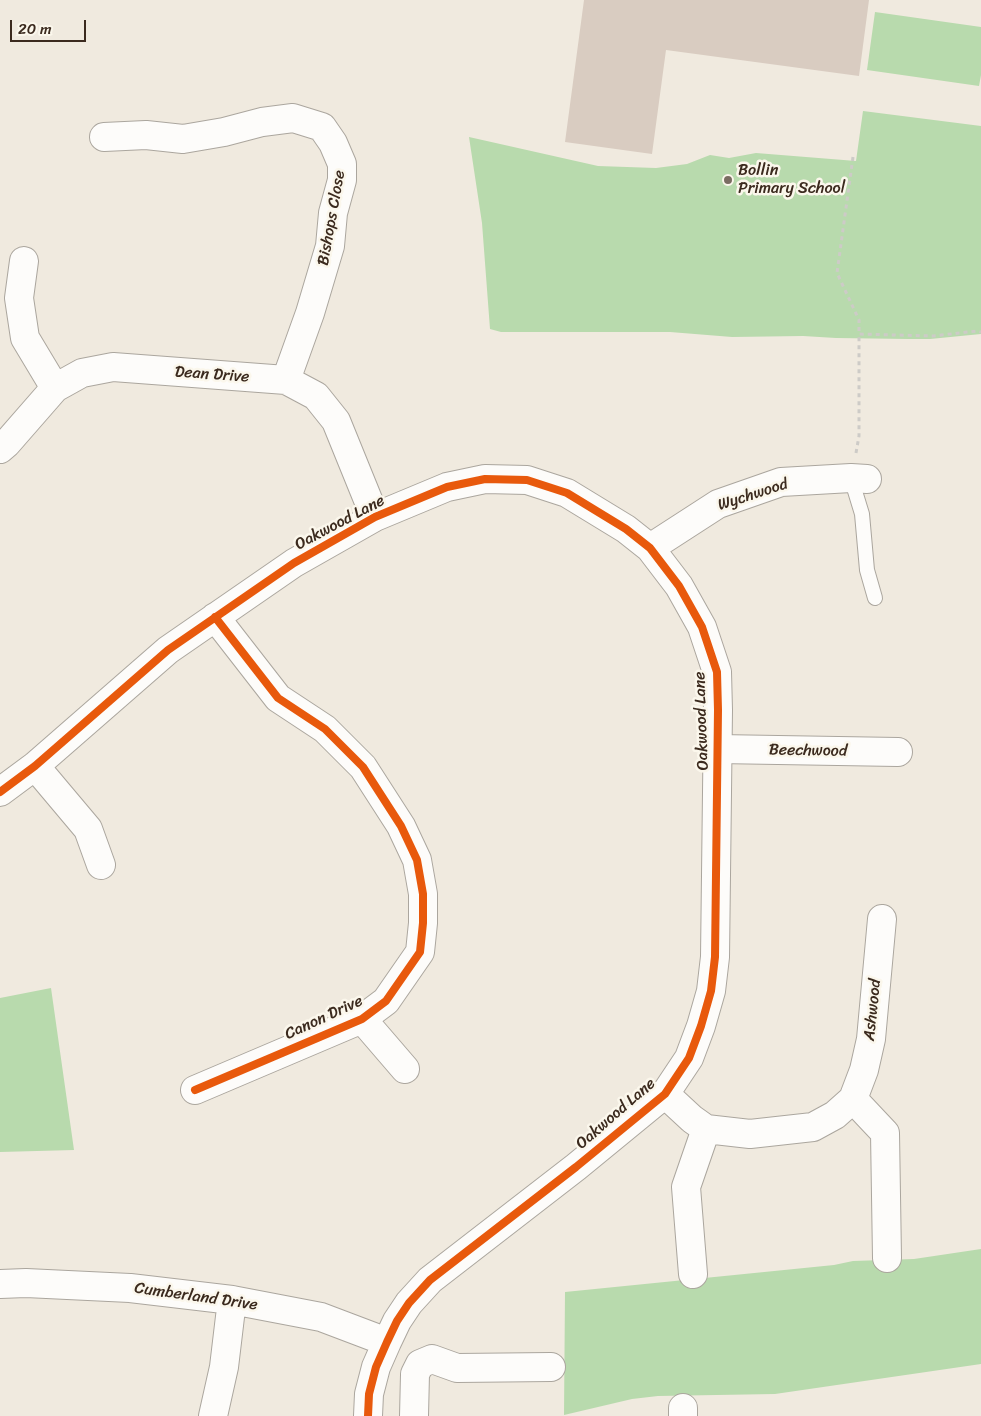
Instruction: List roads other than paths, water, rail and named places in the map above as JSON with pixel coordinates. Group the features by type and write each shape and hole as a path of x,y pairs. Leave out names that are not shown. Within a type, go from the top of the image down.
{"street":[{"name":"Bishops Close","path":"104,137 146,135 183,140 262,122 293,118 322,127 333,143 342,164 342,180 333,213 330,246 310,313 286,380"},
{"path":"24,261 19,298 25,338 54,388"},
{"name":"Dean Drive","path":"0,449 54,388 82,373 113,368 286,380 316,396 336,421 375,517"},
{"name":"Oakwood Lane","path":"0,792 35,766 168,650 214,617 294,563 375,517 447,487 486,479 527,480 567,493 626,529 650,548 679,586 702,627 717,672 718,749 715,957 711,992 701,1026 689,1058 664,1094 576,1167 430,1280 401,1315 387,1342 376,1367 369,1394 368,1416"},
{"name":"Wychwood","path":"650,548 718,504 781,482 859,479"},
{"name":"Canon Drive","path":"195,1090 362,1019 386,1001 420,952 423,923 423,894 417,860 401,826 362,767 325,729 278,698 214,617"},
{"name":"Beechwood","path":"718,749 898,752"},
{"path":"35,766 88,829 101,865"},
{"name":"Ashwood","path":"706,1129 750,1134 813,1127 835,1115 853,1099 864,1070 871,1038 882,918"},
{"name":"Canon Drive","path":"362,1019 405,1069"},
{"path":"664,1094 706,1129 686,1187 693,1274"},
{"path":"853,1099 885,1133 887,1258"},
{"name":"Cumberland Drive","path":"0,1284 26,1283 130,1288 232,1300 321,1317 387,1342"},
{"path":"213,1416 224,1368 232,1300"},
{"path":"414,1416 416,1374 420,1364 432,1359 457,1368 551,1367"}],"lane":[{"path":"859,479 867,570 875,598"}],"place":[{"name":"Bollin Primary School","path":"728,180"}]}
